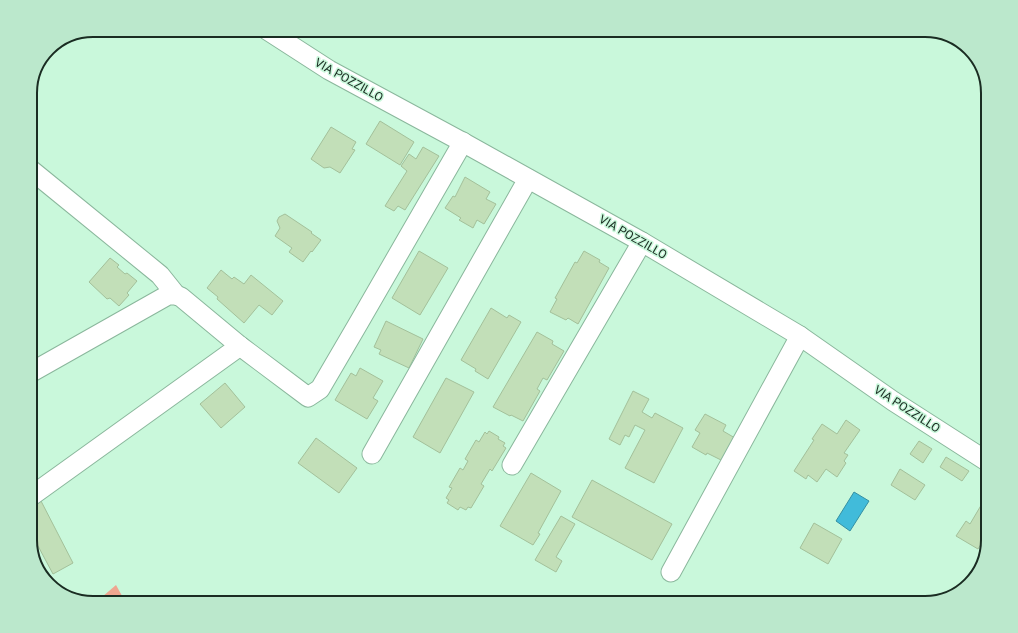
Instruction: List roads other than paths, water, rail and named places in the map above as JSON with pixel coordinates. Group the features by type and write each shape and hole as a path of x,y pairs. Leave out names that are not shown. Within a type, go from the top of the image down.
{"street":[{"name":"VIA POZZILLO","path":"278,37 329,70 463,142 642,242 800,336 893,401 981,458"},
{"path":"37,369 168,294 181,297 240,346 308,397 320,389 463,142"},
{"path":"37,174 160,275 176,295"},
{"path":"372,454 528,179"},
{"path":"512,465 642,242"},
{"path":"671,572 800,336"},
{"path":"37,492 240,346"}],"water":[{"path":"854,492 869,501 850,531 836,521"}]}
